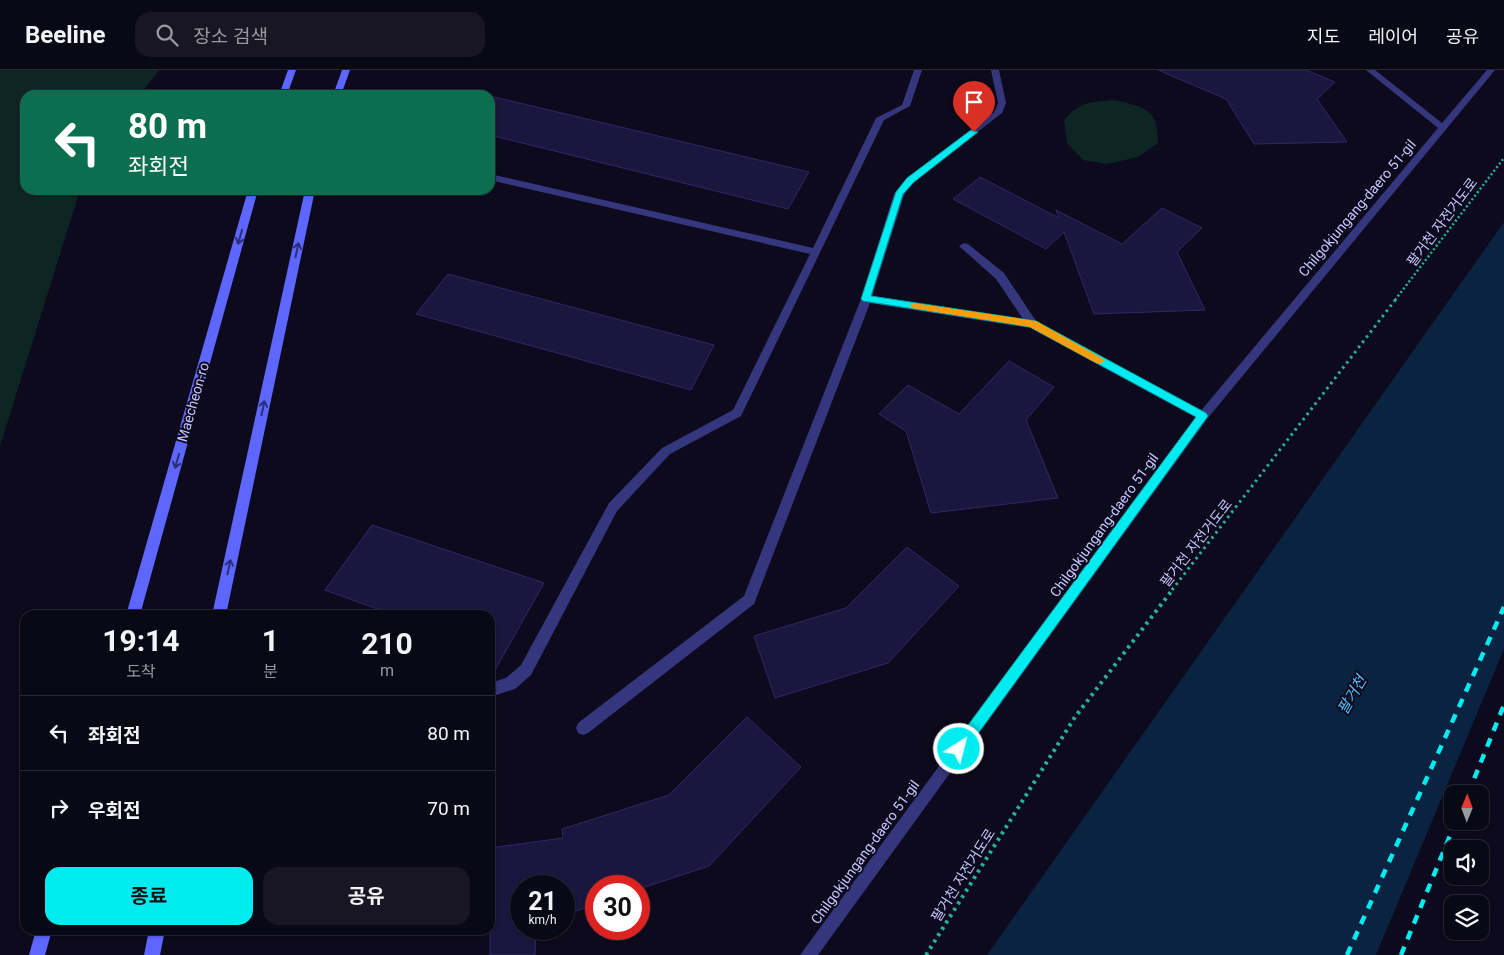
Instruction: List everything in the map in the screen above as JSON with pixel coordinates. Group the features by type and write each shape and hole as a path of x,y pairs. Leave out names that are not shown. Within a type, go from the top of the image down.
{"main road":[{"path":"285,90 292,70"},
{"path":"339,90 346,70"},
{"name":"Maecheon-ro","path":"134,610 252,195"},
{"path":"220,610 309,195"},
{"path":"37,955 43,935"},
{"path":"152,955 156,935"}],"street":[{"path":"495,688 510,684 526,670 614,507 666,451 737,413 880,118 906,106 918,70"},
{"path":"583,728 750,600 866,299 899,194 910,180 998,114 1002,103 995,70"},
{"path":"1370,70 1443,128"},
{"name":"Chilgokjungang-daero 51-gil","path":"808,955 1203,416 1491,70"},
{"path":"495,178 816,252"},
{"path":"964,246 1000,276 1032,324"},
{"path":"866,299 1032,324 1203,416"}],"path":[{"name":"팔거천 자전거도로","path":"926,955 1076,717 1417,275 1504,158"}],"green space":[{"path":"0,70 159,70 144,90 20,90 20,195 78,195 0,446"},
{"path":"1115,100 1135,105 1148,111 1153,116 1156,123 1158,143 1138,157 1107,164 1083,160 1067,143 1064,120 1081,106 1093,102"}],"water":[{"name":"팔거천","path":"1504,222 1504,649 1447,785 1444,785 1444,792 1376,955 987,955"}],"building":[{"path":"1158,70 1306,70 1335,82 1317,99 1347,142 1254,144 1226,99"},
{"path":"495,97 809,172 788,209 495,136"},
{"path":"980,177 1059,218 1056,210 1122,244 1162,208 1202,228 1177,252 1205,310 1094,314 1064,232 1046,249 953,199"},
{"path":"448,274 714,345 691,390 416,314"},
{"path":"1009,361 1054,387 1026,420 1058,498 931,513 906,431 879,414 908,385 959,414"},
{"path":"372,525 544,583 495,670 495,610 380,610 325,590"},
{"path":"907,547 959,586 888,663 775,698 754,636 846,608"},
{"path":"747,717 801,767 709,866 650,885 650,875 585,875 585,908 575,911 575,875 510,875 510,940 536,940 535,955 490,955 490,935 495,935 495,847 563,838 562,829 669,795"}],"railway":[{"path":"1347,955 1504,607"},
{"path":"1472,785 1504,705"},
{"path":"1401,955 1452,830"}],"slow traffic":[{"path":"914,306 1032,324 1100,360"}],"route":[{"path":"959,749 1203,416 1032,324 866,299 899,194 910,180 974,132"}]}
